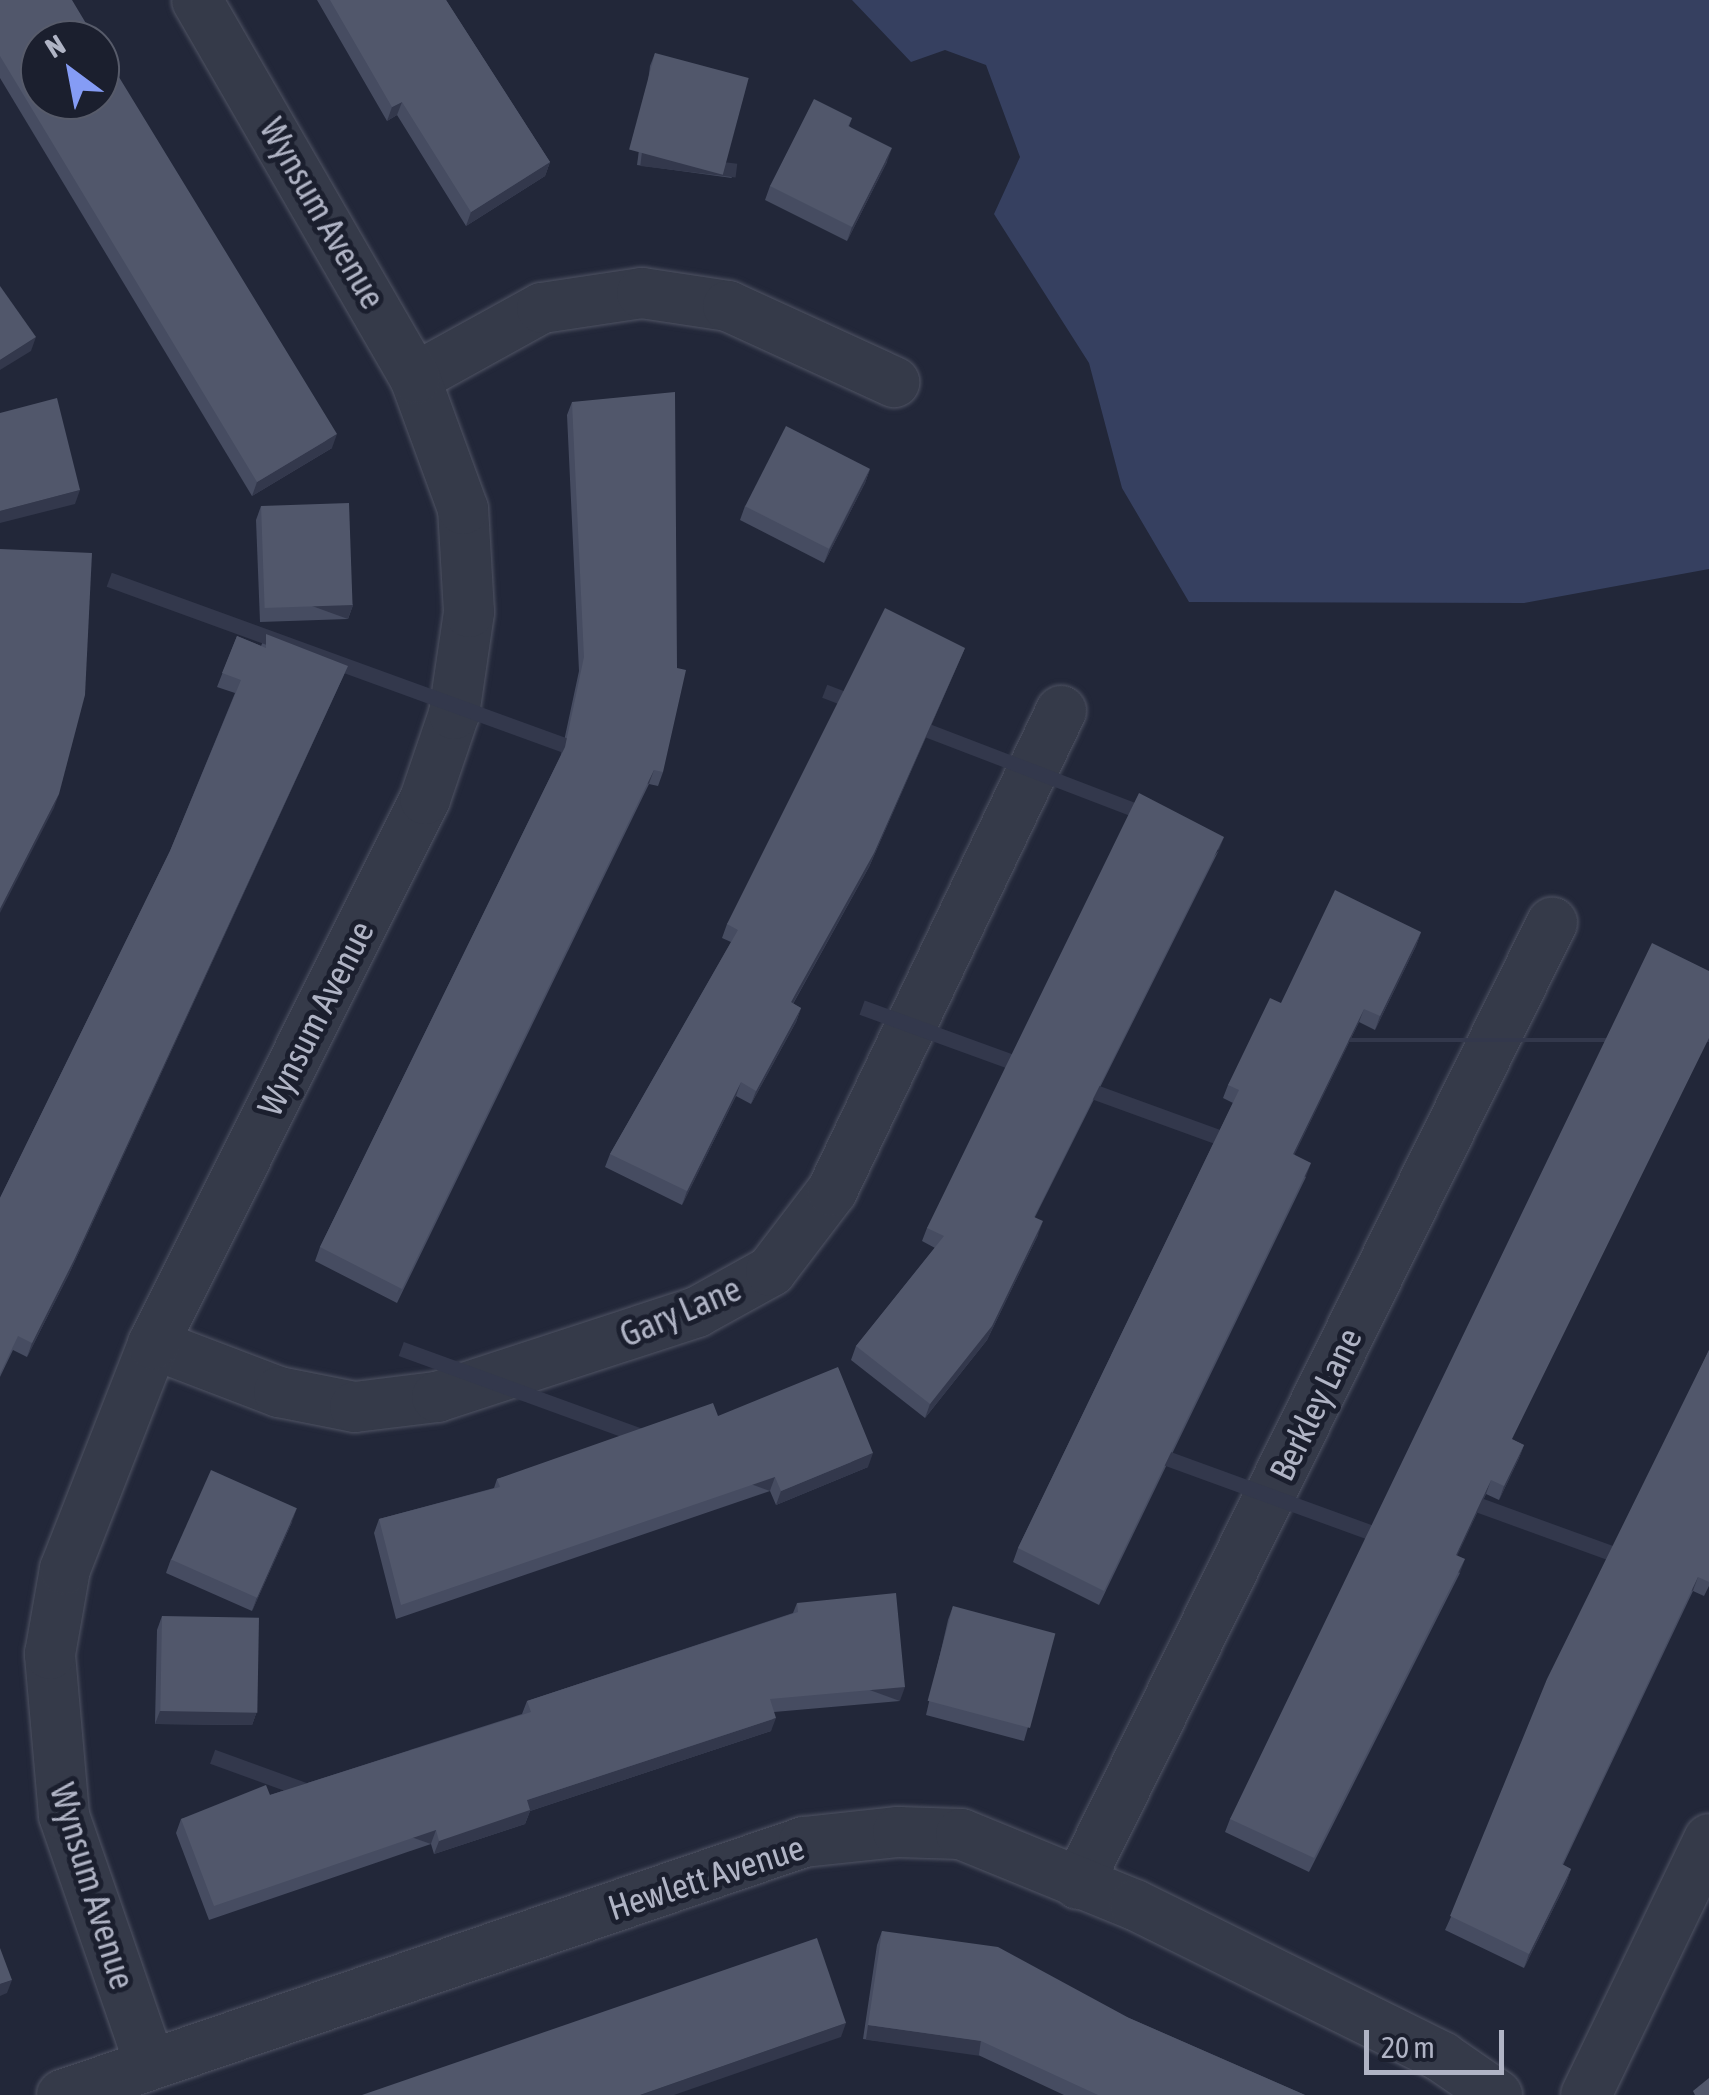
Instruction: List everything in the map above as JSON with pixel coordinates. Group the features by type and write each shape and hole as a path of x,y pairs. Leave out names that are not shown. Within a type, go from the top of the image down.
{"street":[{"name":"Wynsum Avenue","path":"150,2064 64,1815 50,1654 85,1504 153,1344 425,799 454,714 470,612 462,509 415,378 197,0"},
{"path":"415,378 542,308 642,293 728,306 894,382"},
{"name":"Gary Lane","path":"153,1344 279,1392 355,1407 421,1399 697,1312 772,1271 832,1191 1060,711"},
{"name":"Berkley Lane","path":"1078,1884 1552,923"},
{"name":"Hewlett Avenue","path":"62,2095 804,1842 961,1834 1078,1884 1442,2056 1498,2095"},
{"path":"1586,2095 1709,1839"}],"water":[{"path":"852,0 1709,0 1709,569 1524,603 1189,602 1122,488 1089,363 994,214 1020,157 986,65 945,50 911,62"}],"building":[{"path":"0,0 72,0 84,20 20,20 20,89 0,56"},
{"path":"330,0 446,0 550,162 471,212 402,102 392,107"},
{"path":"655,53 749,78 723,175 629,150"},
{"path":"120,79 337,434 257,482 39,120 120,120"},
{"path":"814,99 852,118 848,126 892,148 852,227 770,186"},
{"path":"0,286 36,337 0,360"},
{"path":"675,392 677,668 686,670 663,772 654,770 402,1289 320,1247 565,747 584,657 572,402"},
{"path":"57,398 80,490 0,511 0,413"},
{"path":"786,426 870,469 829,549 745,506"},
{"path":"349,503 353,605 265,608 261,506"},
{"path":"0,549 92,553 85,695 59,794 0,909"},
{"path":"885,608 965,648 874,853 791,1002 801,1008 756,1091 741,1082 687,1191 610,1154 738,930 727,924"},
{"path":"266,634 348,666 74,1260 32,1343 18,1336 0,1374 0,1198 170,851 241,680 222,673 237,636 266,648"},
{"path":"1139,793 1224,837 1034,1217 1043,1221 992,1326 930,1404 856,1346 944,1236 927,1228"},
{"path":"1335,890 1421,932 1380,1016 1364,1009 1293,1154 1311,1163 1104,1591 1018,1548 1239,1090 1228,1085 1270,998 1281,1003"},
{"path":"1652,943 1709,971 1709,1038 1512,1439 1524,1445 1504,1486 1491,1480 1456,1555 1465,1559 1314,1858 1230,1819"},
{"path":"1709,1350 1709,1582 1698,1577 1562,1864 1571,1869 1529,1954 1450,1916 1547,1679"},
{"path":"838,1367 873,1453 781,1491 775,1477 401,1605 379,1519 500,1487 497,1479 713,1403 718,1416"},
{"path":"211,1470 297,1508 257,1598 171,1560"},
{"path":"896,1593 905,1687 770,1699 776,1718 527,1800 530,1810 439,1841 436,1830 214,1906 181,1819 266,1785 270,1795 531,1712 527,1701 798,1612 797,1603"},
{"path":"953,1606 1055,1633 1030,1728 928,1701"},
{"path":"162,1616 259,1618 257,1713 160,1711"},
{"path":"882,1931 998,1947 1129,2018 1305,2095 1098,2095 981,2041 868,2025"},
{"path":"817,1938 846,2023 640,2095 362,2095"},
{"path":"0,1948 12,1980 0,1984"},
{"path":"1709,2078 1709,2095 1695,2095 1693,2091"}]}
